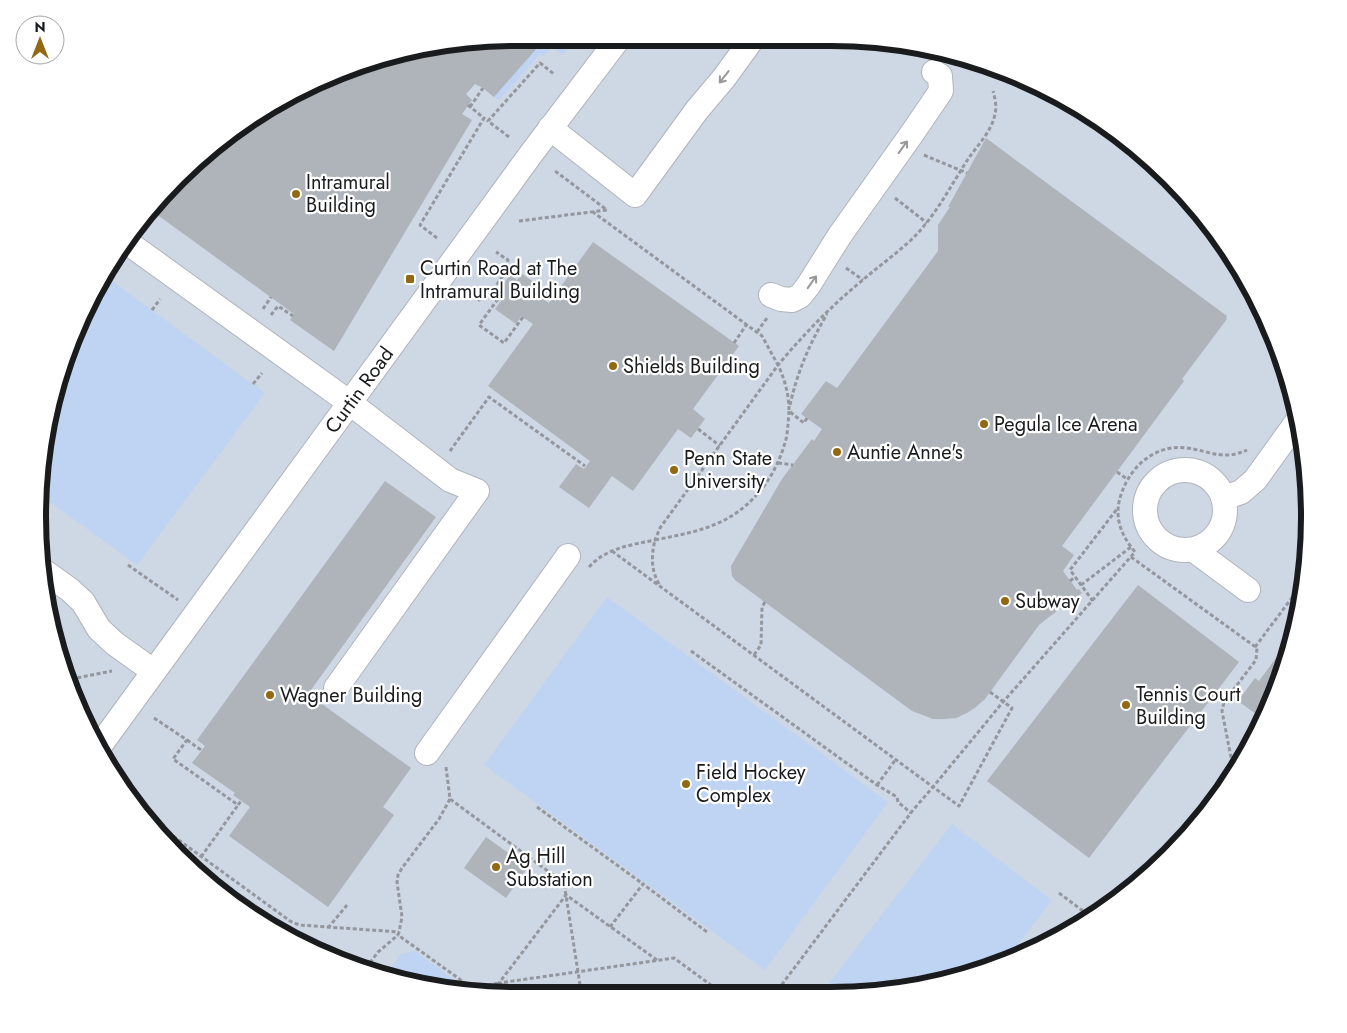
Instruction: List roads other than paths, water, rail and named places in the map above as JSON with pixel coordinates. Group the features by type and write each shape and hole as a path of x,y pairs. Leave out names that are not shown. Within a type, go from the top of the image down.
{"street":[{"name":"Curtin Road","path":"103,741 550,128 613,46"},
{"path":"550,128 635,195 697,110 747,46"},
{"path":"771,295 781,299 792,300 800,296 808,286 840,235 941,91 940,76 934,72"},
{"path":"132,246 350,403 450,480 477,491 336,688"},
{"path":"1224,498 1241,492 1256,480 1293,428"},
{"path":"1190,470 1205,474 1217,484 1224,498 1226,514 1221,528 1210,542 1194,550 1179,550 1164,545 1152,534 1146,520 1145,505 1150,490 1160,478 1174,471 1190,470"},
{"path":"1194,550 1248,590"},
{"path":"436,759 568,556"},
{"path":"50,575 83,602 99,629 114,643 153,672"}],"place":[{"name":"Intramural Building","path":"296,194"},
{"name":"Curtin Road at The Intramural Building","path":"410,279"},
{"name":"Shields Building","path":"613,366"},
{"name":"Pegula Ice Arena","path":"984,424"},
{"name":"Auntie Anne's","path":"837,452"},
{"name":"Penn State University","path":"674,470"},
{"name":"Subway","path":"1005,601"},
{"name":"Wagner Building","path":"270,695"},
{"name":"Tennis Court Building","path":"1126,705"},
{"name":"Field Hockey Complex","path":"686,784"},
{"name":"Ag Hill Substation","path":"496,867"}]}
